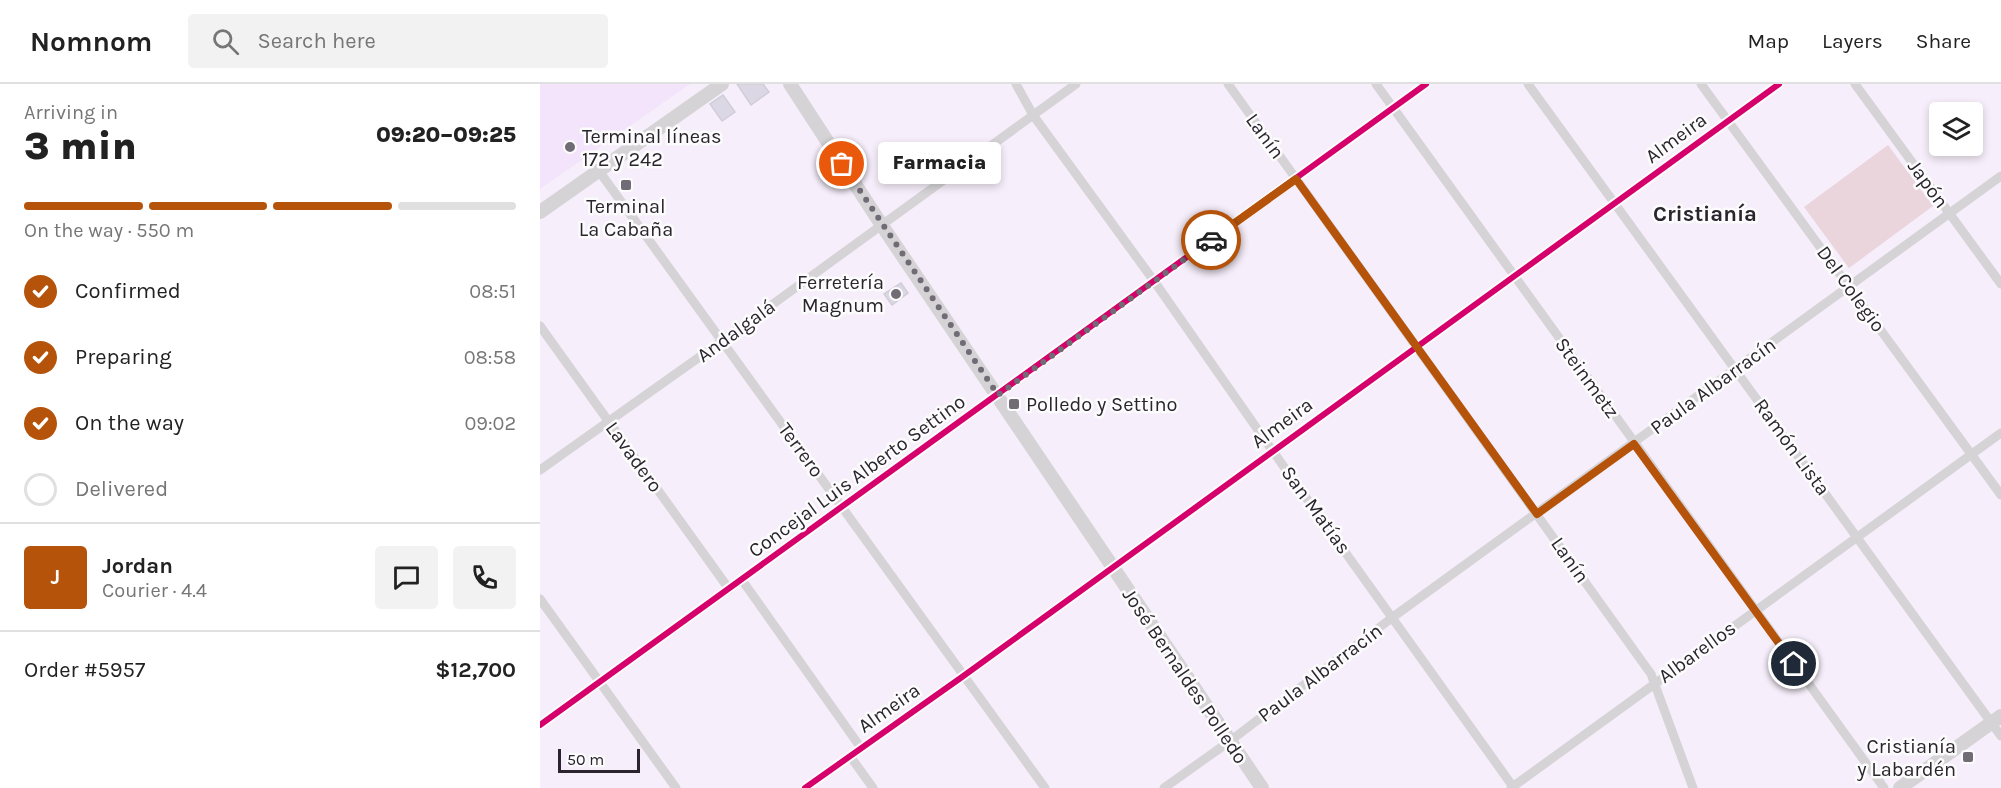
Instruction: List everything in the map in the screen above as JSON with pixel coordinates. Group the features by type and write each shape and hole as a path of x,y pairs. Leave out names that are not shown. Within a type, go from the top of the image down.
{"main road":[{"path":"540,212 722,84"},
{"name":"José Bernaldes Polledo","path":"790,84 1112,569 1262,788"},
{"path":"1900,788 1996,719"}],"street":[{"name":"San Matías","path":"1016,84 1033,115 1154,281 1512,787"},
{"name":"Andalgalá","path":"540,470 1076,84"},
{"name":"Lanín","path":"1228,84 1655,682 1693,788"},
{"name":"Steinmetz","path":"1376,84 1884,788"},
{"name":"Concejal Luis Alberto Settino","path":"540,724 600,683 1426,84"},
{"name":"Ramón Lista","path":"1528,84 1858,537 1996,719 2001,736"},
{"name":"Del Colegio","path":"1701,84 2001,495"},
{"name":"Almeira","path":"805,788 1112,569 1272,450 1779,84"},
{"name":"Japón","path":"1855,84 2001,284"},
{"name":"Terrero","path":"598,171 842,507 962,677 1045,788"},
{"name":"Paula Albarracín","path":"1164,788 1230,741 1393,617 2001,176"},
{"name":"Lavadero","path":"540,326 729,589"},
{"name":"Albarellos","path":"1512,787 2001,433"},
{"path":"742,580 861,748"},
{"path":"540,599 676,788"},
{"path":"850,756 873,788"}],"shaded area":[{"name":"Terminal líneas 172 y 242","path":"540,84 690,84 540,189"},
{"path":"1888,145 1933,206 1849,268 1804,207"}],"building":[{"path":"737,84 763,84 769,92 751,105"},
{"path":"723,95 735,112 722,121 710,104"},
{"name":"Ferretería Magnum","path":"901,283 908,293 892,305 884,294"}],"cycle path":[{"path":"540,725 1426,84"},
{"path":"805,788 962,677 1779,84"}],"way so far":[{"path":"842,164 998,395 1211,240"}],"place":[{"name":"Terminal líneas 172 y 242","path":"570,147"},
{"name":"Farmacia","path":"842,164"},
{"name":"Terminal La Cabaña","path":"626,185"},
{"name":"Ferretería Magnum","path":"896,294"},
{"name":"Polledo y Settino","path":"1014,404"},
{"name":"Cristianía y Labardén","path":"1968,757"}],"district":[{"name":"Cristianía","path":"1705,214"}],"route":[{"path":"1211,240 1296,179 1537,514 1634,444 1794,664"}]}
